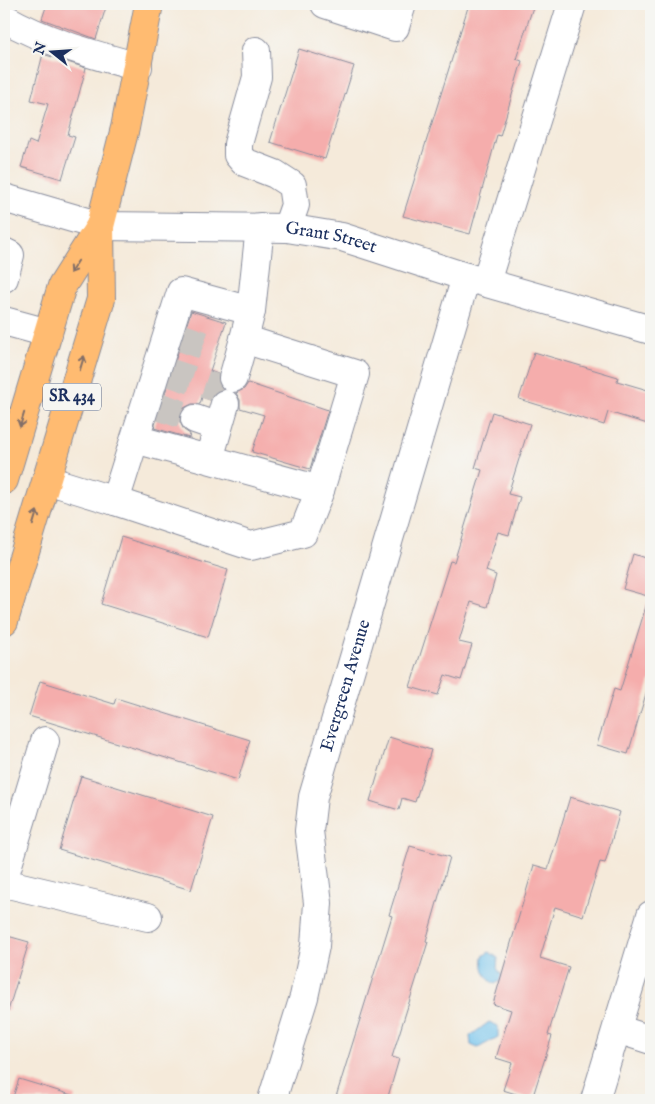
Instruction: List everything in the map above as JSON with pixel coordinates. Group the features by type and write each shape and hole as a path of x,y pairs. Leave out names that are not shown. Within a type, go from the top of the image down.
{"main road":[{"name":"SR 434","path":"4,621 101,299 100,226 138,67 149,4"},
{"name":"SR 434","path":"4,480 62,286 100,226"}],"street":[{"path":"325,4 395,27 402,4"},
{"name":"Evergreen Avenue","path":"272,1100 304,997 315,946 318,903 309,831 313,797 476,280 572,4"},
{"path":"4,18 28,32 67,48 138,67"},
{"path":"256,51 257,77 238,144 238,155 244,162 275,174 292,185 295,205 288,228"},
{"name":"Grant Street","path":"4,198 100,226 288,228 342,237 476,280 651,330"},
{"path":"209,459 224,382 251,311 260,227"},
{"path":"4,252 10,255 4,278"},
{"path":"115,501 134,439 151,404 172,334 181,292 251,311"},
{"path":"4,321 48,333"},
{"path":"46,480 251,546 303,533 320,490 355,374 224,382"},
{"path":"134,439 320,490"},
{"path":"4,878 45,741"},
{"path":"4,883 148,917"},
{"path":"595,1100 651,915"},
{"path":"617,1029 651,1040"}],"water":[{"path":"489,952 498,958 497,968 502,976 500,981 495,984 486,976 483,968 483,956"},
{"path":"489,1022 498,1026 498,1037 478,1048 471,1045 470,1036"}],"building":[{"path":"47,4 107,4 96,39 42,19"},
{"path":"469,4 534,4 516,59 522,61 500,136 497,135 470,234 403,216"},
{"path":"299,49 354,66 325,159 270,142"},
{"path":"43,54 86,68 68,135 75,137 62,179 21,167 29,141 36,144 48,104 31,100"},
{"path":"191,311 226,322 210,371 218,374 218,381 222,389 215,392 210,400 202,397 200,404 192,404 184,408 180,413 180,422 184,430 190,434 189,438 154,428"},
{"path":"534,352 618,377 617,381 651,391 651,425 608,412 604,425 519,399"},
{"path":"248,383 328,410 310,469 252,452 264,415 240,408 240,400 236,393 244,389"},
{"path":"492,412 530,424 508,494 520,497 509,535 498,532 486,571 496,575 487,607 471,602 459,642 472,645 461,680 445,675 438,695 410,687 450,561 454,562 482,470 475,468"},
{"path":"121,537 228,570 208,637 101,604"},
{"path":"633,554 651,560 651,597 623,589"},
{"path":"647,603 651,604 651,677 628,754 597,745 614,689 620,691"},
{"path":"40,681 114,704 116,698 250,740 238,780 29,716"},
{"path":"389,737 431,750 415,802 402,798 399,810 370,801"},
{"path":"81,776 213,817 191,890 59,850"},
{"path":"570,797 620,812 605,863 600,862 583,916 555,907 540,958 569,967 548,1035 552,1036 532,1099 503,1090 512,1063 496,1058 511,1010 493,1004 534,865 548,869"},
{"path":"410,846 450,857 426,941 428,942 392,1057 399,1059 387,1100 335,1100 392,916 389,915"},
{"path":"4,935 29,942 8,1011 4,1010"},
{"path":"19,1079 75,1096 74,1100 12,1100"}],"tunnel":[{"path":"177,336 217,350"},
{"path":"165,371 228,392"},
{"path":"155,405 195,419"}]}
